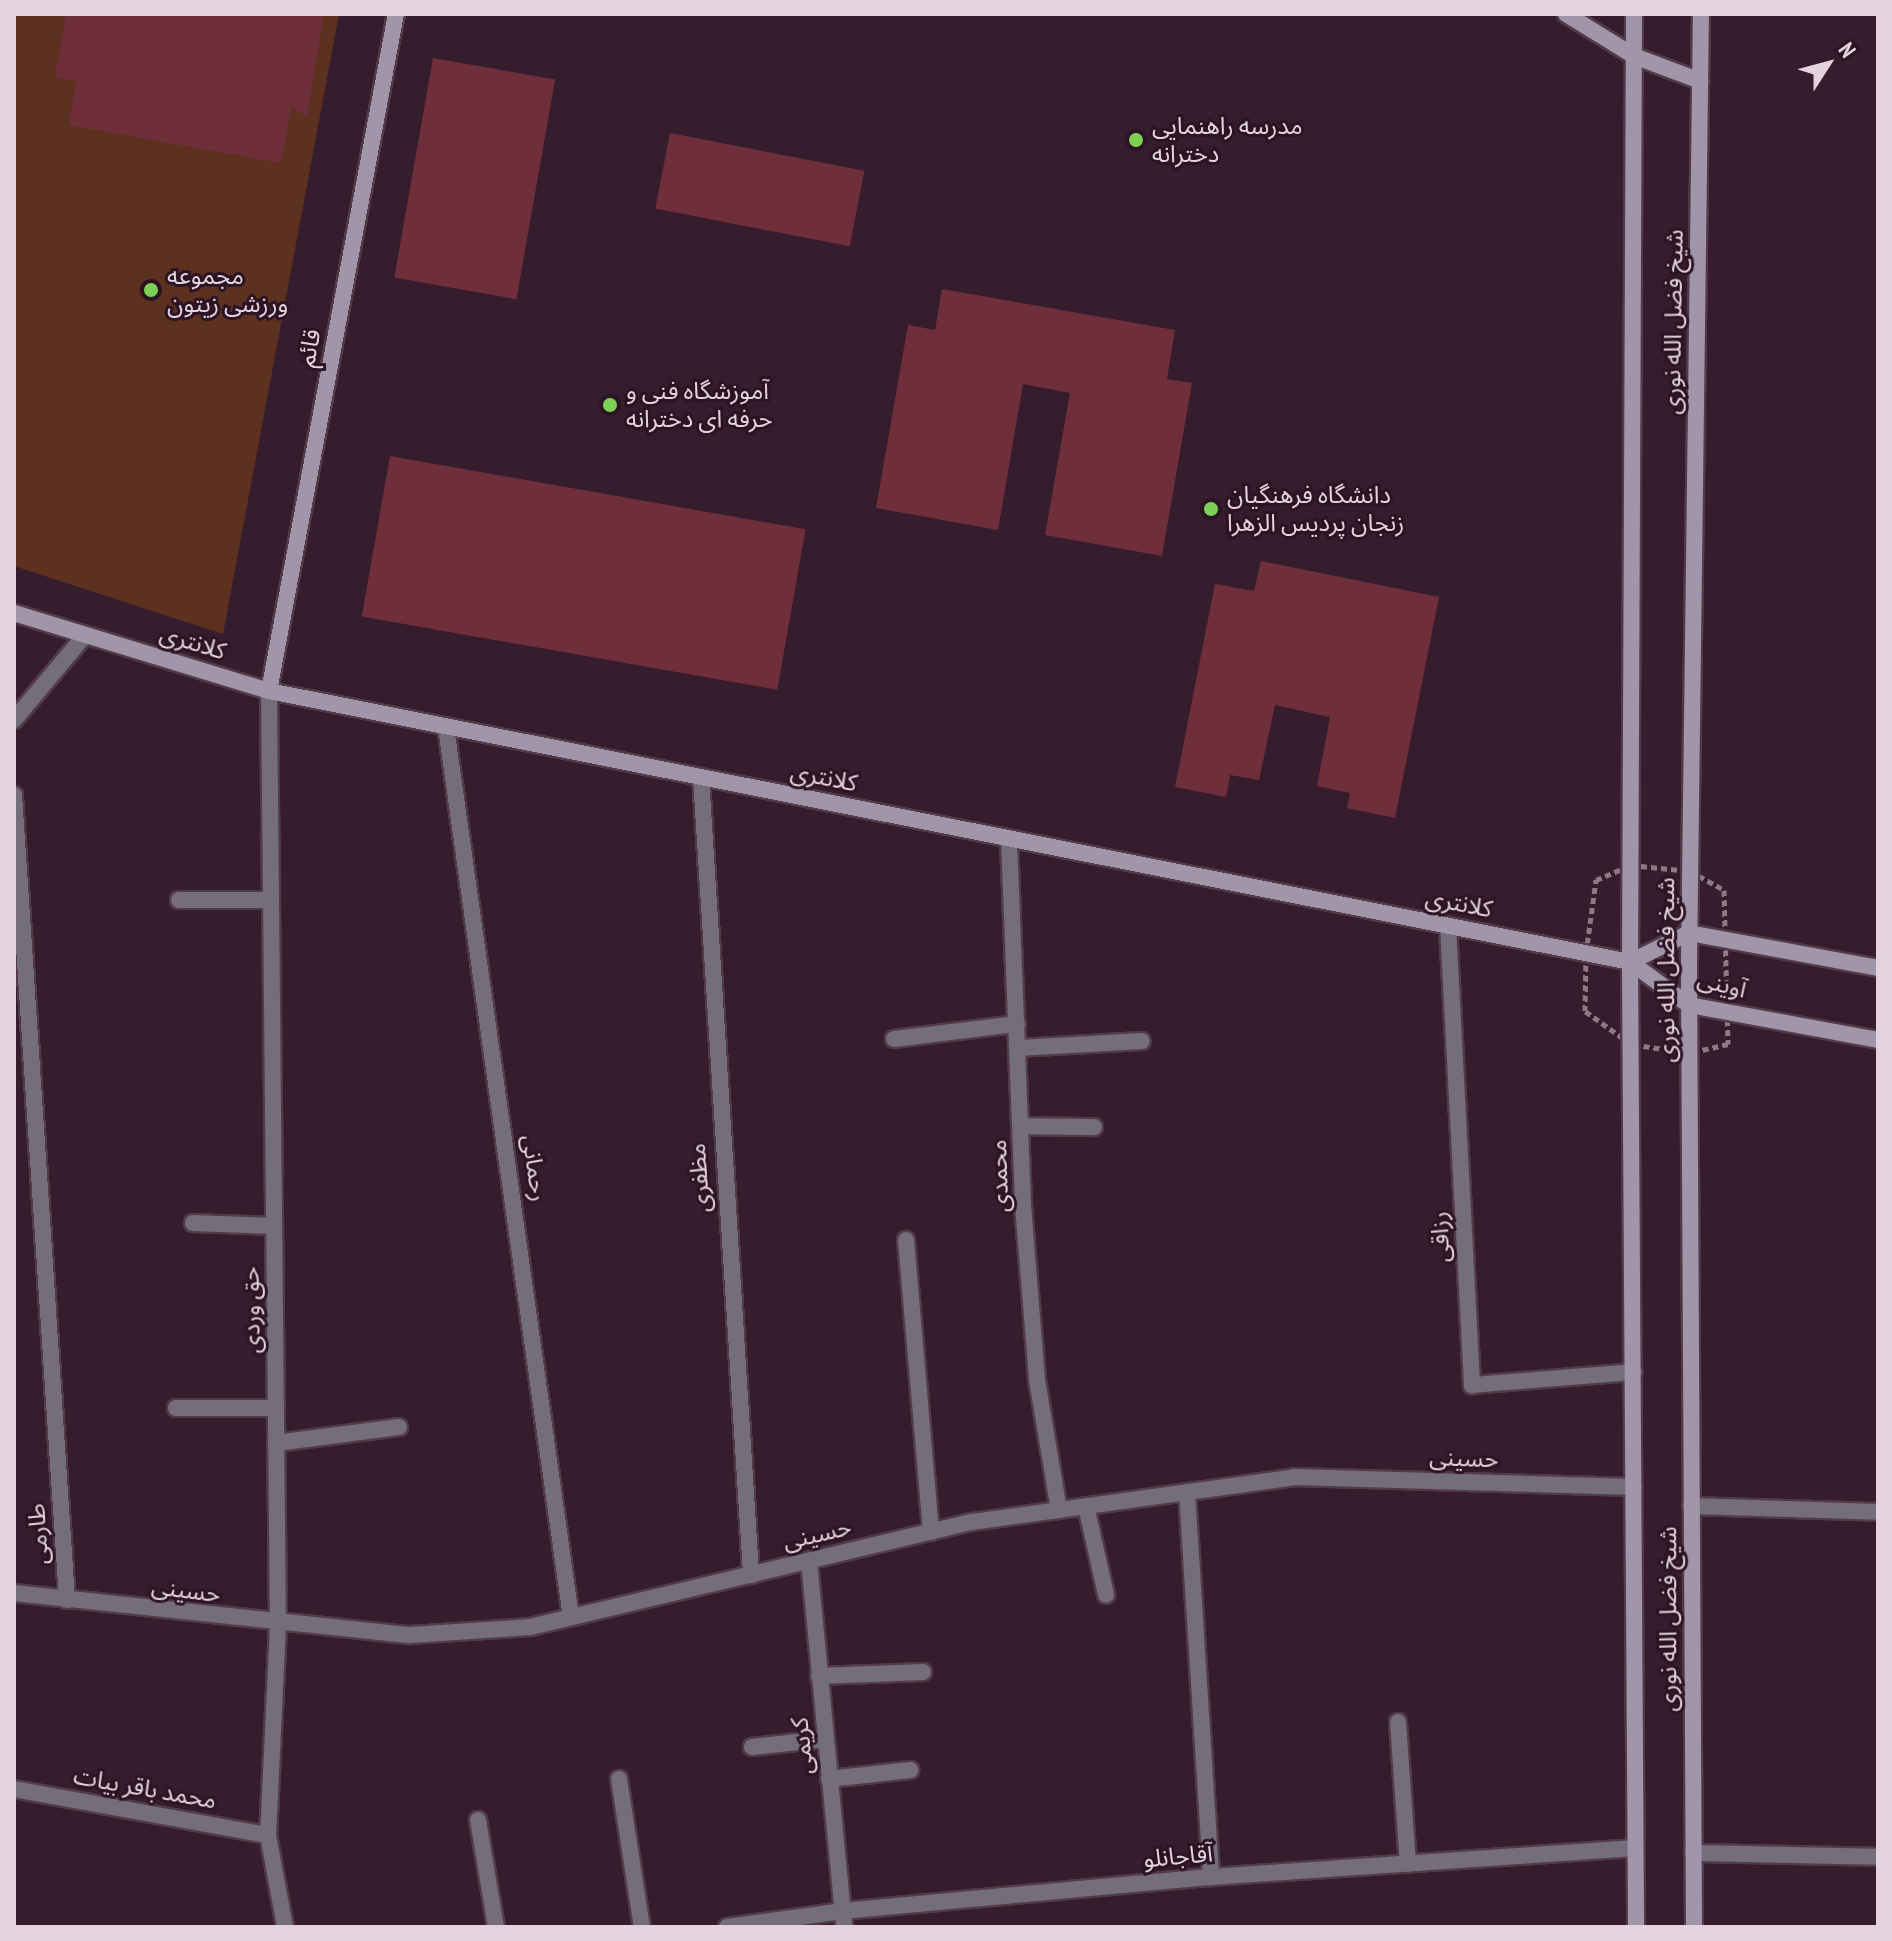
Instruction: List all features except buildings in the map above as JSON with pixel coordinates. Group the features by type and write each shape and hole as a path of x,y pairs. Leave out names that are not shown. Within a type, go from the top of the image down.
{"main road":[{"name":"قائم","path":"269,691 396,14"},
{"path":"1566,14 1634,56 1700,81"},
{"name":"شیخ فضل الله نوری","path":"1634,14 1630,962 1636,1927"},
{"name":"شیخ فضل الله نوری","path":"1694,1927 1689,933 1701,14"},
{"name":"کلانتری","path":"14,613 269,691 1630,962"},
{"name":"آوینی","path":"1878,968 1689,933 1630,962 1689,1005 1878,1040"}],"street":[{"path":"14,720 85,635"},
{"name":"حق وردی","path":"269,691 278,1625 268,1835 285,1927"},
{"name":"رحمانی","path":"446,727 571,1617"},
{"name":"مظفری","path":"701,777 751,1575"},
{"name":"طارمی","path":"14,795 67,1600"},
{"name":"محمدی","path":"1009,839 1021,1126 1037,1380 1059,1510"},
{"path":"179,900 271,900"},
{"name":"رزاقی","path":"1448,926 1472,1385 1633,1372"},
{"path":"894,1039 1017,1024"},
{"path":"1018,1048 1142,1041"},
{"path":"1021,1126 1094,1127"},
{"path":"193,1223 274,1226"},
{"path":"906,1240 931,1532"},
{"path":"176,1408 276,1408"},
{"path":"276,1443 399,1427"},
{"name":"حسینی","path":"14,1593 278,1625 410,1635 530,1627 931,1532 1059,1510 1295,1477 1634,1487"},
{"path":"1187,1492 1211,1877"},
{"path":"1086,1506 1106,1595"},
{"path":"1691,1506 1878,1512"},
{"name":"کریمی","path":"809,1561 843,1919"},
{"path":"819,1676 923,1672"},
{"path":"1398,1722 1408,1864"},
{"path":"752,1747 826,1739"},
{"path":"829,1779 911,1770"},
{"path":"619,1779 642,1927"},
{"name":"محمد باقر بیات","path":"14,1789 268,1835"},
{"path":"478,1820 496,1927"},
{"name":"آقاجانلو","path":"727,1927 843,1919 1211,1877 1635,1848"},
{"path":"1693,1853 1878,1857"},
{"path":"1624,1927 1636,1927"}],"shaded area":[{"name":"مجموعه ورزشی زیتون","path":"14,14 339,14 223,634 14,566"}],"place":[{"name":"مدرسه راهنمایی دخترانه","path":"1136,140"},
{"name":"مجموعه ورزشی زیتون","path":"151,290"},
{"name":"آموزشگاه فنی و حرفه ای دخترانه","path":"610,405"},
{"name":"دانشگاه فرهنگیان زنجان پردیس الزهرا","path":"1211,509"}]}
